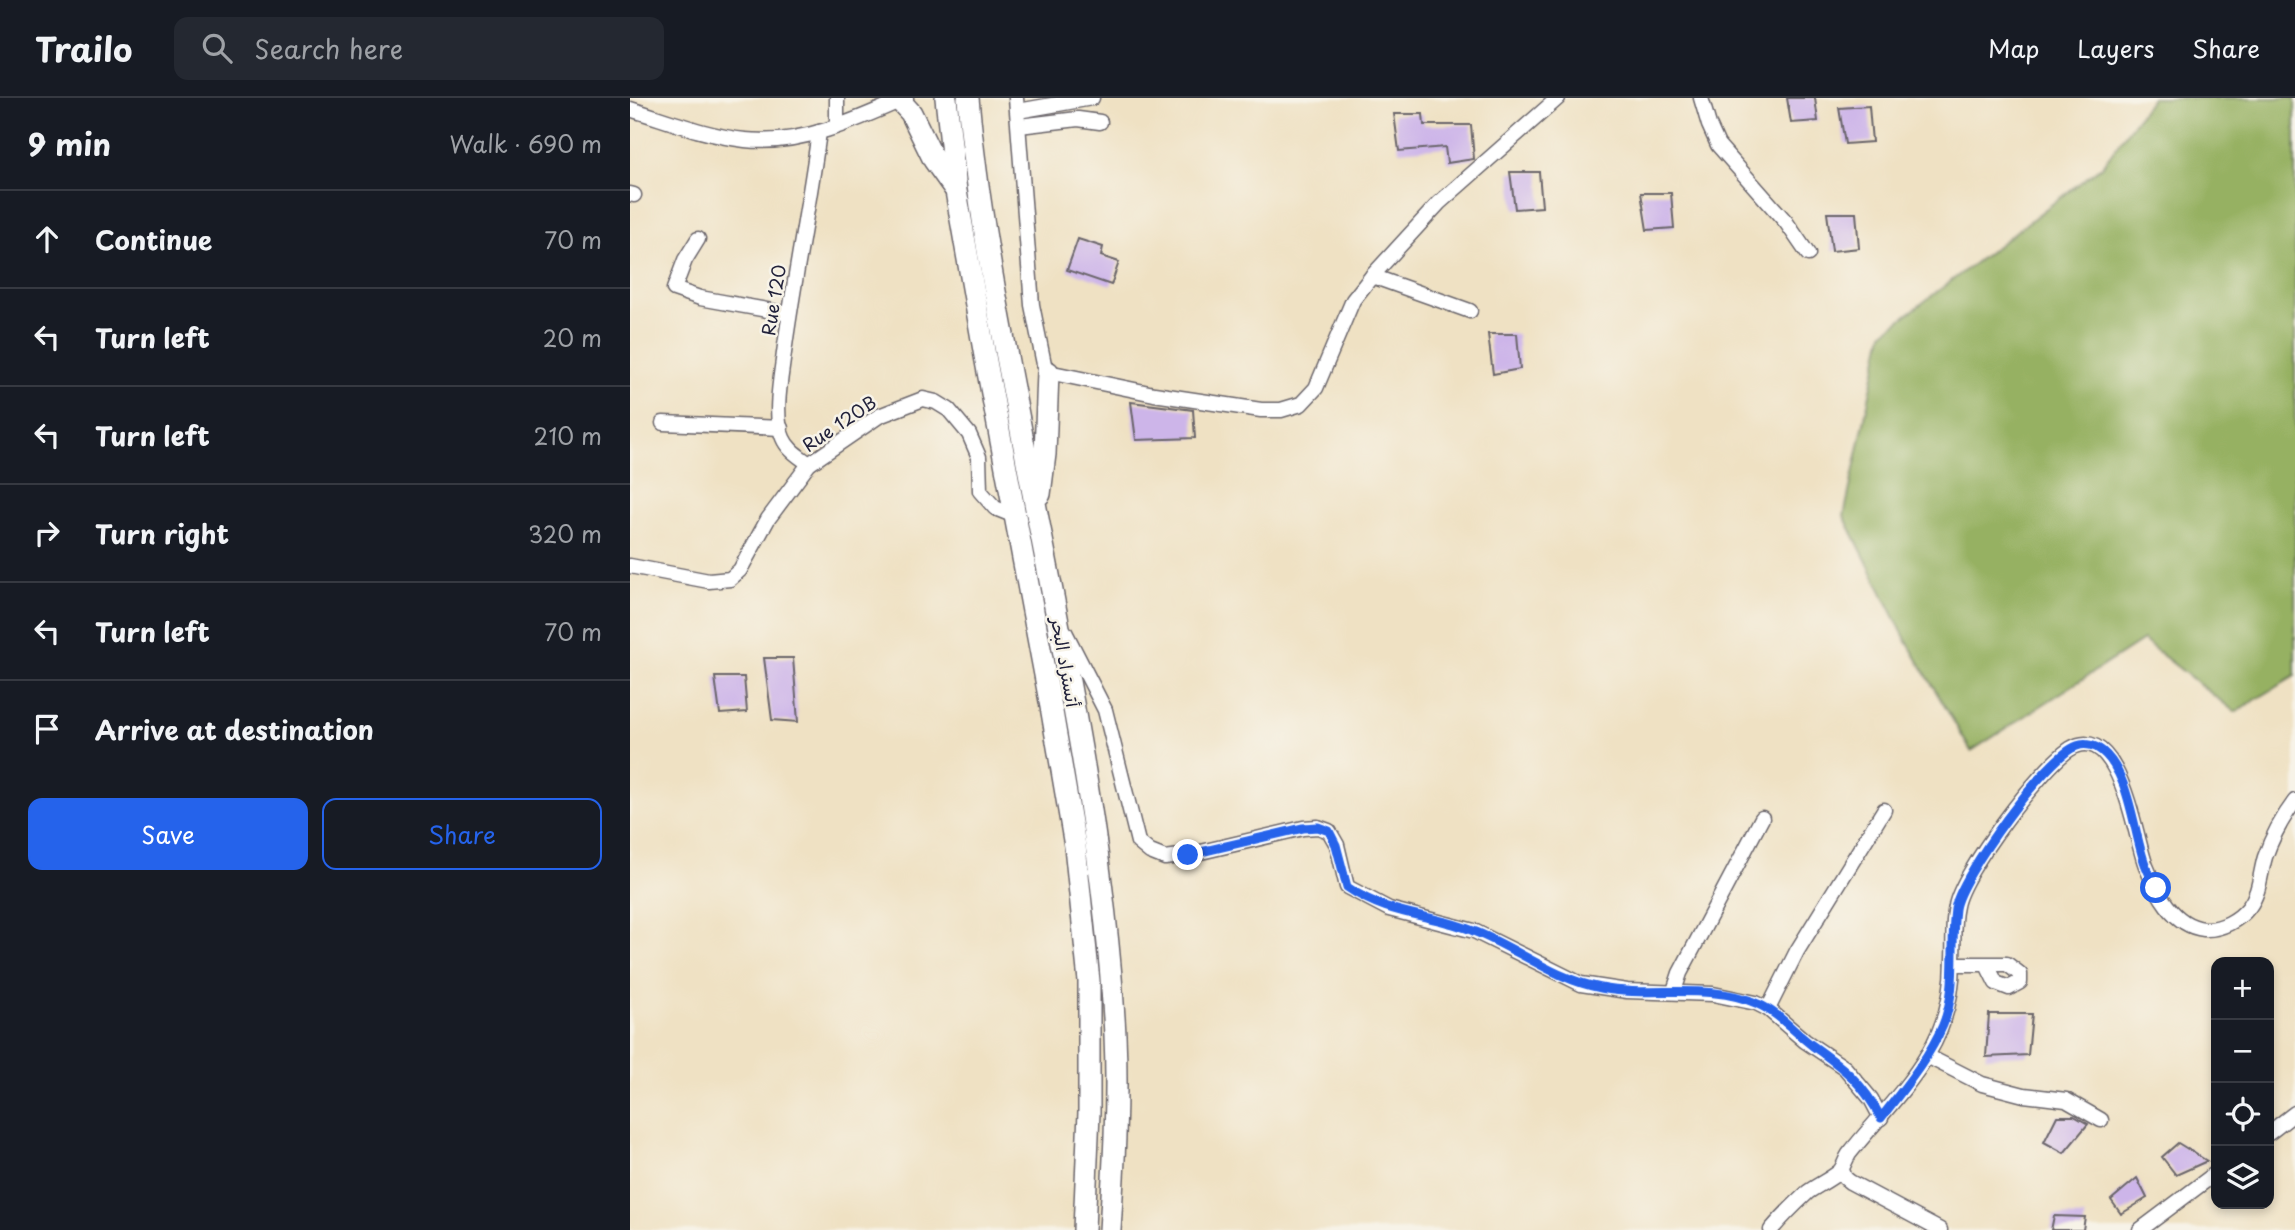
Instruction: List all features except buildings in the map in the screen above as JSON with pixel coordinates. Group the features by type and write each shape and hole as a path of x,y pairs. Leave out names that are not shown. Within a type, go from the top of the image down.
{"highway":[{"name":"أتستراد البحر","path":"946,98 956,191 1075,846 1089,981 1089,1112 1084,1230"},
{"name":"أتستراد البحر","path":"968,98 973,159 990,268 1058,618 1087,785 1111,969 1116,1127 1110,1230"},
{"path":"903,99 934,160 956,191"},
{"path":"1037,513 1045,454 1048,372"}],"street":[{"path":"837,98 837,125"},
{"path":"1092,98 1017,104 1032,305 1048,372 1154,394 1261,410 1281,410 1301,404 1316,388 1353,300 1371,276 1438,203 1558,98"},
{"path":"1701,98 1718,145 1779,214 1808,254"},
{"path":"630,109 718,135 772,141 819,132 903,99"},
{"path":"1019,126 1078,119 1100,121"},
{"name":"Rue 120","path":"781,428 780,387 789,314 819,132"},
{"path":"698,239 685,260 674,289 700,298 789,314"},
{"path":"1371,276 1471,311"},
{"name":"Rue 120B","path":"630,566 709,581 730,579 740,570 768,519 809,464 879,416 923,399 936,402 949,410 969,433 979,457 980,491 995,508 1015,516"},
{"path":"663,423 781,428 782,437 790,449 809,464"},
{"path":"1058,618 1105,710 1138,842 1150,852 1166,858 1278,833 1318,827 1329,831 1336,845 1347,887 1363,897 1406,914 1474,931 1581,984 1627,991 1674,991 1736,997 1768,1009 1805,1041 1845,1068 1871,1099 1881,1118"},
{"path":"1771,1230 1809,1192 1842,1170 1850,1153 1881,1118 1927,1056 1948,1010 1955,907 1959,892 1992,840 2056,761 2077,746 2085,744 2095,746 2111,761 2122,785 2145,863 2156,888 2168,908 2183,921 2197,928 2222,926 2236,919 2248,908 2257,895 2266,856 2295,801"},
{"path":"1768,1009 1797,951 1884,810"},
{"path":"1674,991 1680,973 1762,818"},
{"path":"1953,964 1987,965"},
{"path":"1927,1056 1982,1084 2024,1095 2066,1100 2101,1120"},
{"path":"2274,1129 2295,1113"},
{"path":"1842,1170 1850,1182 1940,1230"},
{"path":"2140,1230 2211,1177"}],"green space":[{"path":"2152,98 2295,98 2295,676 2235,712 2143,640 1971,751 1906,640 1844,516 1883,333 2102,166"}],"route":[{"path":"1188,855 1303,828 1318,827 1329,831 1336,845 1347,887 1389,909 1474,931 1581,984 1627,991 1662,990 1736,997 1768,1009 1805,1041 1845,1068 1871,1099 1881,1118 1927,1056 1944,1023 1951,992 1955,907 1959,892 1974,865 2006,821 2056,761 2069,750 2085,744 2095,746 2111,761 2122,785 2145,863 2156,888"}]}
